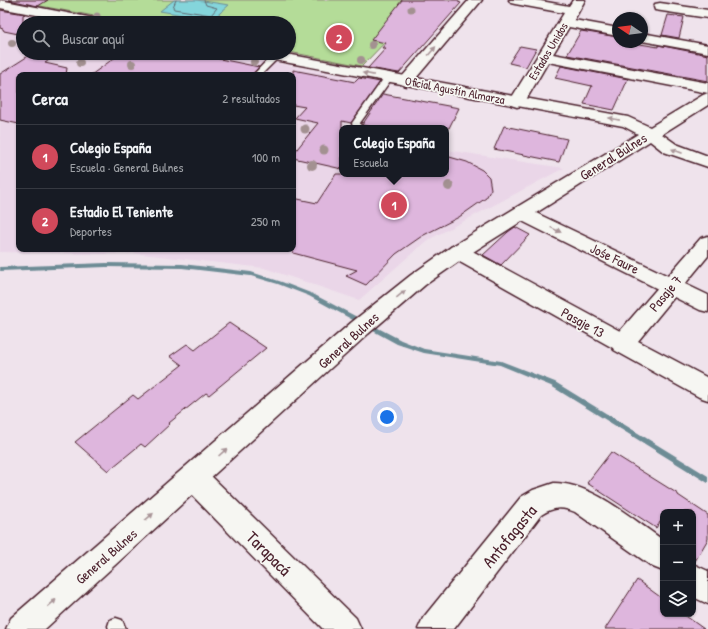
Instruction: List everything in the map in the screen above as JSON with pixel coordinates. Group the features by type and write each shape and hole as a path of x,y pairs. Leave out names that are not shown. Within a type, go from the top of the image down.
{"street":[{"path":"406,81 476,0"},
{"path":"515,0 572,11 612,29"},
{"path":"708,14 662,3 650,30 708,49"},
{"path":"0,4 62,16"},
{"name":"Estados Unidos","path":"517,102 572,11"},
{"path":"544,57 708,88"},
{"name":"Oficial Agustín Almarza","path":"296,60 628,122 650,133 670,148 708,162"},
{"name":"General Bulnes","path":"22,629 366,324 418,280 458,252 708,98"},
{"name":"Jośe Faure","path":"521,213 708,304"},
{"name":"Pasaje 7","path":"622,344 708,243"},
{"name":"Pasaje 13","path":"458,252 622,344 708,390"},
{"name":"Tarapacá","path":"194,478 345,629"},
{"name":"Antofagasta","path":"434,629 531,506 538,500 547,496 566,496 584,502 660,555"},
{"path":"696,581 708,589"}],"lane":[{"path":"260,72 272,60"},
{"path":"356,125 356,123 388,77"}],"shaded area":[{"path":"0,9 35,16 16,16 16,60 260,60 376,82 344,125 339,125 339,177 449,177 449,150 564,168 426,241 359,300 264,268 133,253 104,254 0,252"}],"green space":[{"path":"8,0 426,0 362,66 296,53 296,16 94,16"}],"water":[{"path":"174,0 197,0 229,5 217,16 189,16 160,11"}],"building":[{"path":"8,0 48,0 38,6"},
{"path":"402,0 460,0 458,2 461,3 399,73 368,68 386,48 382,48 386,43 371,40"},
{"path":"0,10 25,14 23,16 16,16 16,34 4,31 0,28"},
{"path":"668,15 684,17 679,38 662,35"},
{"path":"581,31 612,36 612,48 648,48 648,45 658,47 658,45 708,55 708,81 567,55"},
{"path":"520,46 536,49 526,67 509,63"},
{"path":"22,60 49,60 45,63 67,68 66,72 16,72 16,123 0,120 0,74"},
{"path":"111,60 225,60 259,67 255,72 95,72"},
{"path":"561,66 628,79 614,110 584,104 592,86 555,78"},
{"path":"293,70 355,82 359,78 380,82 351,123 342,121 342,125 339,125 339,168 296,159 296,150 318,123 296,118 305,107 296,106 296,72 293,72"},
{"path":"383,94 459,108 449,128 449,125 362,125"},
{"path":"504,126 567,139 559,162 494,149"},
{"path":"449,157 467,162 482,170 489,177 491,189 486,198 459,217 422,236 396,254 366,285 346,276 357,270 293,253 296,252 296,199 317,203 336,174 339,174 339,177 449,177"},
{"path":"515,227 530,235 501,265 483,255 508,232"},
{"path":"229,323 266,348 209,395 206,393 169,423 170,424 145,447 141,444 108,471 75,442 133,395 138,399 182,365 170,356 187,344 195,350"},
{"path":"611,452 678,494 708,515 708,539 696,560 696,509 660,509 660,522 656,528 587,483"},
{"path":"637,580 660,597 660,617 687,617 704,629 605,629"}],"waterway":[{"path":"0,269 106,265 182,266 251,274 311,295 399,342 424,351 501,363 553,384 708,480"}],"place":[{"name":"Estadio El Teniente","path":"339,38"},
{"name":"Colegio España","path":"394,205"}]}
